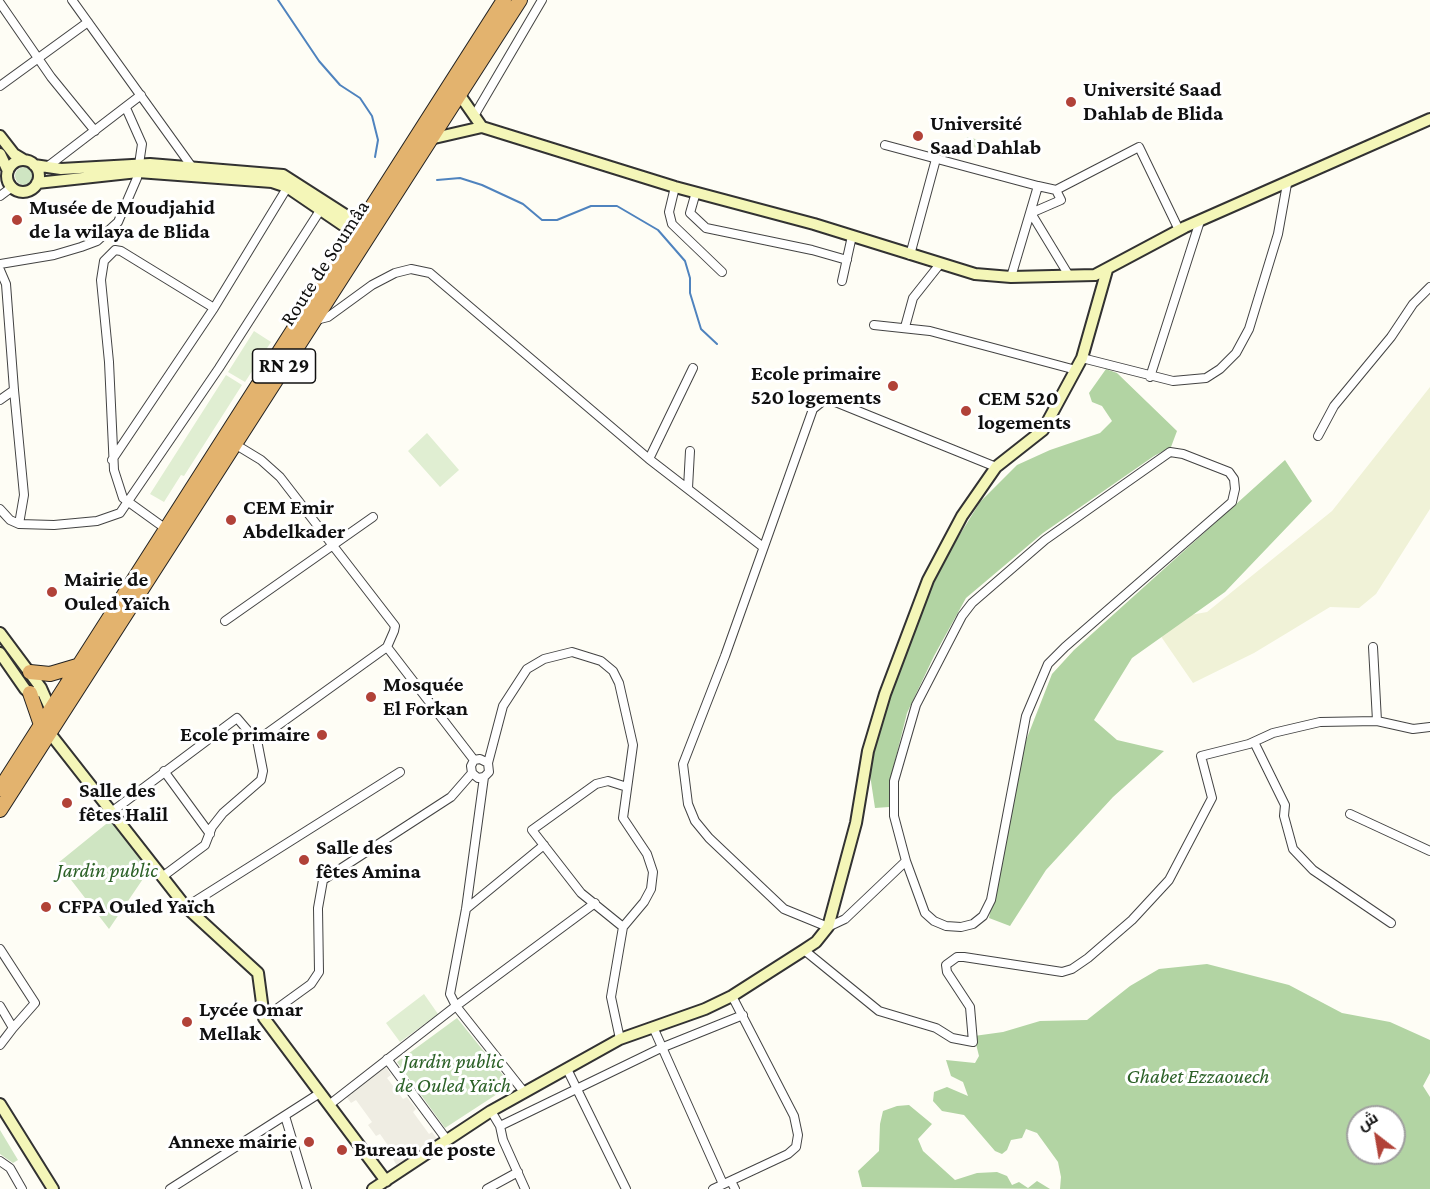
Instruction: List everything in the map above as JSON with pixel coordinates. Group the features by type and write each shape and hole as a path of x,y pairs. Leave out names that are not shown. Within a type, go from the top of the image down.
{"highway":[{"name":"Route de Soumâa","path":"307,319 358,229 504,0"},
{"name":"Route de Soumâa","path":"48,727 307,319 430,139 520,0"},
{"name":"Route de Soumâa","path":"48,727 50,707 166,529 229,441"},
{"path":"30,672 50,674 77,666"},
{"path":"35,691 48,727"},
{"name":"RN 29","path":"0,789 48,727"},
{"name":"RN 29","path":"0,810 48,727"}],"street":[{"path":"72,0 192,167"},
{"path":"474,116 542,0"},
{"path":"0,3 39,60 95,131"},
{"path":"0,86 39,60 88,22"},
{"path":"459,94 482,127"},
{"path":"46,168 141,95"},
{"path":"0,264 54,255 97,241 118,222 125,210 138,168 142,144 126,108"},
{"path":"430,139 482,127 675,187 852,236 975,274 1011,277 1095,275 1179,230 1430,119"},
{"path":"0,136 14,154 46,168 192,167 273,174 358,229"},
{"path":"885,145 1056,190 1139,147 1179,230"},
{"path":"0,154 12,187 25,191 37,183 138,168 290,183 321,209 358,229"},
{"path":"910,255 936,159"},
{"path":"29,162 39,175 37,183"},
{"path":"8,171 15,163 29,162"},
{"path":"112,460 214,308 290,183"},
{"path":"1082,358 1150,377 1192,381 1206,378 1220,369 1236,353 1249,329 1278,234 1287,184"},
{"path":"1011,277 1038,186"},
{"path":"0,196 12,187"},
{"path":"675,187 669,212 672,224 722,272"},
{"path":"1031,213 1061,200 1056,190"},
{"path":"696,192 690,213 706,228 812,250 847,260"},
{"path":"0,509 10,520 19,524 54,525 98,521 120,513 219,368 321,209"},
{"path":"1031,213 1068,274"},
{"path":"1150,377 1200,221"},
{"path":"842,281 852,236"},
{"path":"166,529 127,503 118,490 112,460 109,362 101,279 104,261 115,250 121,250 214,308"},
{"path":"905,327 913,298 933,277 940,264"},
{"path":"307,319 328,317 372,285 395,273 411,269 430,273 649,459 763,547"},
{"path":"373,1189 491,1111 620,1039 732,996 816,942 828,927 856,823 868,751 885,694 928,580 962,516 996,467 1043,430 1082,358 1107,270"},
{"path":"1,273 24,479 19,524"},
{"path":"1318,436 1334,406 1391,337 1413,304 1430,287"},
{"path":"874,325 905,327 1076,370"},
{"path":"649,459 693,368"},
{"path":"0,400 14,390"},
{"path":"906,861 844,919 828,927 784,909 773,901 695,821 688,804 683,764 725,656 813,409 823,401 833,401 996,467"},
{"path":"229,441 272,468 395,626 387,647 257,740"},
{"path":"688,488 690,451"},
{"path":"1170,452 1183,454 1228,472 1234,478 1235,489 1232,502 1048,664 1026,716 992,900 983,916 973,924 961,927 946,926 934,921 925,913 906,861 894,816 896,772 916,705 962,616 972,603 1045,540 1170,452"},
{"path":"225,621 373,517"},
{"path":"0,633 30,672 35,691"},
{"path":"387,647 474,760"},
{"path":"1373,647 1377,721"},
{"path":"474,760 471,766 472,773 478,778 484,777 489,772 488,763 503,706 526,669 544,659 572,652 602,661 613,671 619,683 633,745 623,818 647,854 653,872 651,889 644,902 623,927 611,997 620,1039"},
{"path":"0,653 50,707"},
{"path":"110,813 237,718 257,740 263,777 223,813 205,845 162,878"},
{"path":"804,950 879,1011 936,1028 952,1038 973,1042 970,1007 947,972 946,965 957,957 964,957 1062,972 1072,969 1088,958 1132,920 1169,880 1212,798 1201,756 1254,742 1273,733 1320,722 1377,721 1413,729 1430,727"},
{"path":"48,727 110,813 186,907 258,973 264,1018 386,1181"},
{"path":"1254,742 1285,805 1284,816 1293,849 1313,870 1391,923"},
{"path":"474,760 483,759 488,763"},
{"path":"164,771 210,834"},
{"path":"186,907 400,772"},
{"path":"264,1018 311,984 319,972 318,908 323,880 452,797 472,773"},
{"path":"484,777 466,909 450,994 456,1006 524,1092"},
{"path":"623,927 581,893 532,830 597,784 608,780 627,787"},
{"path":"1350,814 1430,851"},
{"path":"466,909 543,845"},
{"path":"329,1105 594,903"},
{"path":"0,949 35,1003 0,1045"},
{"path":"713,1189 788,1154 796,1147 798,1135 794,1116 732,996"},
{"path":"0,1006 14,1028"},
{"path":"500,1126 661,1048 743,1015"},
{"path":"653,1027 727,1183 735,1189"},
{"path":"387,1059 447,1140"},
{"path":"567,1069 626,1189"},
{"path":"170,1189 320,1093"},
{"path":"0,1104 53,1189"},
{"path":"491,1111 500,1126 525,1189"},
{"path":"285,1116 307,1189"},
{"path":"0,1161 10,1168 22,1189"},
{"path":"487,1189 518,1172"}],"green space":[{"path":"967,137 1010,147 1008,155 965,145"},
{"path":"24,167 30,170 33,176 30,182 24,185 18,182 15,176 18,170"},
{"path":"254,331 271,342 245,382 228,372"},
{"path":"1106,369 1117,373 1177,431 1171,447 1154,456 1043,533 966,598 934,656 907,713 890,781 889,807 875,808 870,775 880,722 894,673 938,570 980,502 1017,465 1050,450 1100,433 1112,421 1102,406 1092,402 1089,393"},
{"path":"226,375 242,385 184,476 181,475 164,502 150,494"},
{"path":"1430,387 1430,509 1376,594 1359,608 1330,607 1254,653 1193,683 1151,622 1207,612 1332,511"},
{"path":"427,433 459,470 440,487 408,451"},
{"path":"1285,460 1312,501 1225,592 1132,658 1094,720 1117,740 1164,751 1113,797 1046,870 1010,926 989,918 1025,743 1052,674 1074,650"},
{"name":"Jardin public","path":"111,820 149,870 109,929 58,863"},
{"name":"Ghabet Ezzaouech","path":"1207,964 1289,985 1342,1013 1390,1022 1430,1040 1430,1073 1423,1086 1430,1097 1430,1189 1060,1189 1061,1177 1058,1162 1037,1133 1026,1129 1022,1138 1011,1140 1007,1150 1002,1154 995,1151 964,1115 942,1111 933,1101 934,1092 947,1087 968,1096 963,1082 951,1076 946,1060 975,1063 979,1056 974,1036 1003,1032 1040,1021 1087,1020 1130,986 1159,969"},
{"path":"424,994 438,1014 400,1042 386,1023"},
{"name":"Jardin public de Ouled Yaïch","path":"457,1018 511,1085 445,1128 397,1062"},
{"path":"909,1105 932,1124 918,1139 923,1151 955,1180 977,1173 997,1172 1007,1176 1012,1185 1019,1182 1028,1188 1037,1181 1050,1189 862,1187 858,1171 879,1151 883,1111"},
{"path":"0,1130 18,1160 13,1163 0,1154"}],"shaded area":[{"path":"386,1067 391,1075 387,1078 403,1099 407,1097 416,1109 413,1112 429,1134 432,1132 437,1139 397,1166 393,1159 396,1157 380,1134 376,1136 368,1125 372,1122 356,1100 351,1103 346,1096"}],"waterway":[{"path":"278,0 319,61 340,85 360,98 372,116 378,140 375,157"},
{"path":"437,180 460,178 482,185 523,204 542,220 557,220 591,206 617,206 658,230 685,261 690,278 690,293 701,329 717,344"}],"place":[{"name":"Université Saad Dahlab de Blida","path":"1071,102"},
{"name":"Université Saad Dahlab","path":"918,136"},
{"name":"Musée de Moudjahid de la wilaya de Blida","path":"17,220"},
{"name":"Ecole primaire 520 logements","path":"893,386"},
{"name":"CEM 520 logements","path":"966,411"},
{"name":"CEM Emir Abdelkader","path":"231,520"},
{"name":"Mairie de Ouled Yaïch","path":"52,592"},
{"name":"Mosquée El Forkan","path":"371,697"},
{"name":"Ecole primaire","path":"322,735"},
{"name":"Salle des fêtes Halil","path":"67,803"},
{"name":"Salle des fêtes Amina","path":"304,860"},
{"name":"CFPA Ouled Yaïch","path":"46,907"},
{"name":"Lycée Omar Mellak","path":"187,1022"},
{"name":"Annexe mairie","path":"309,1142"},
{"name":"Bureau de poste","path":"342,1150"}]}
